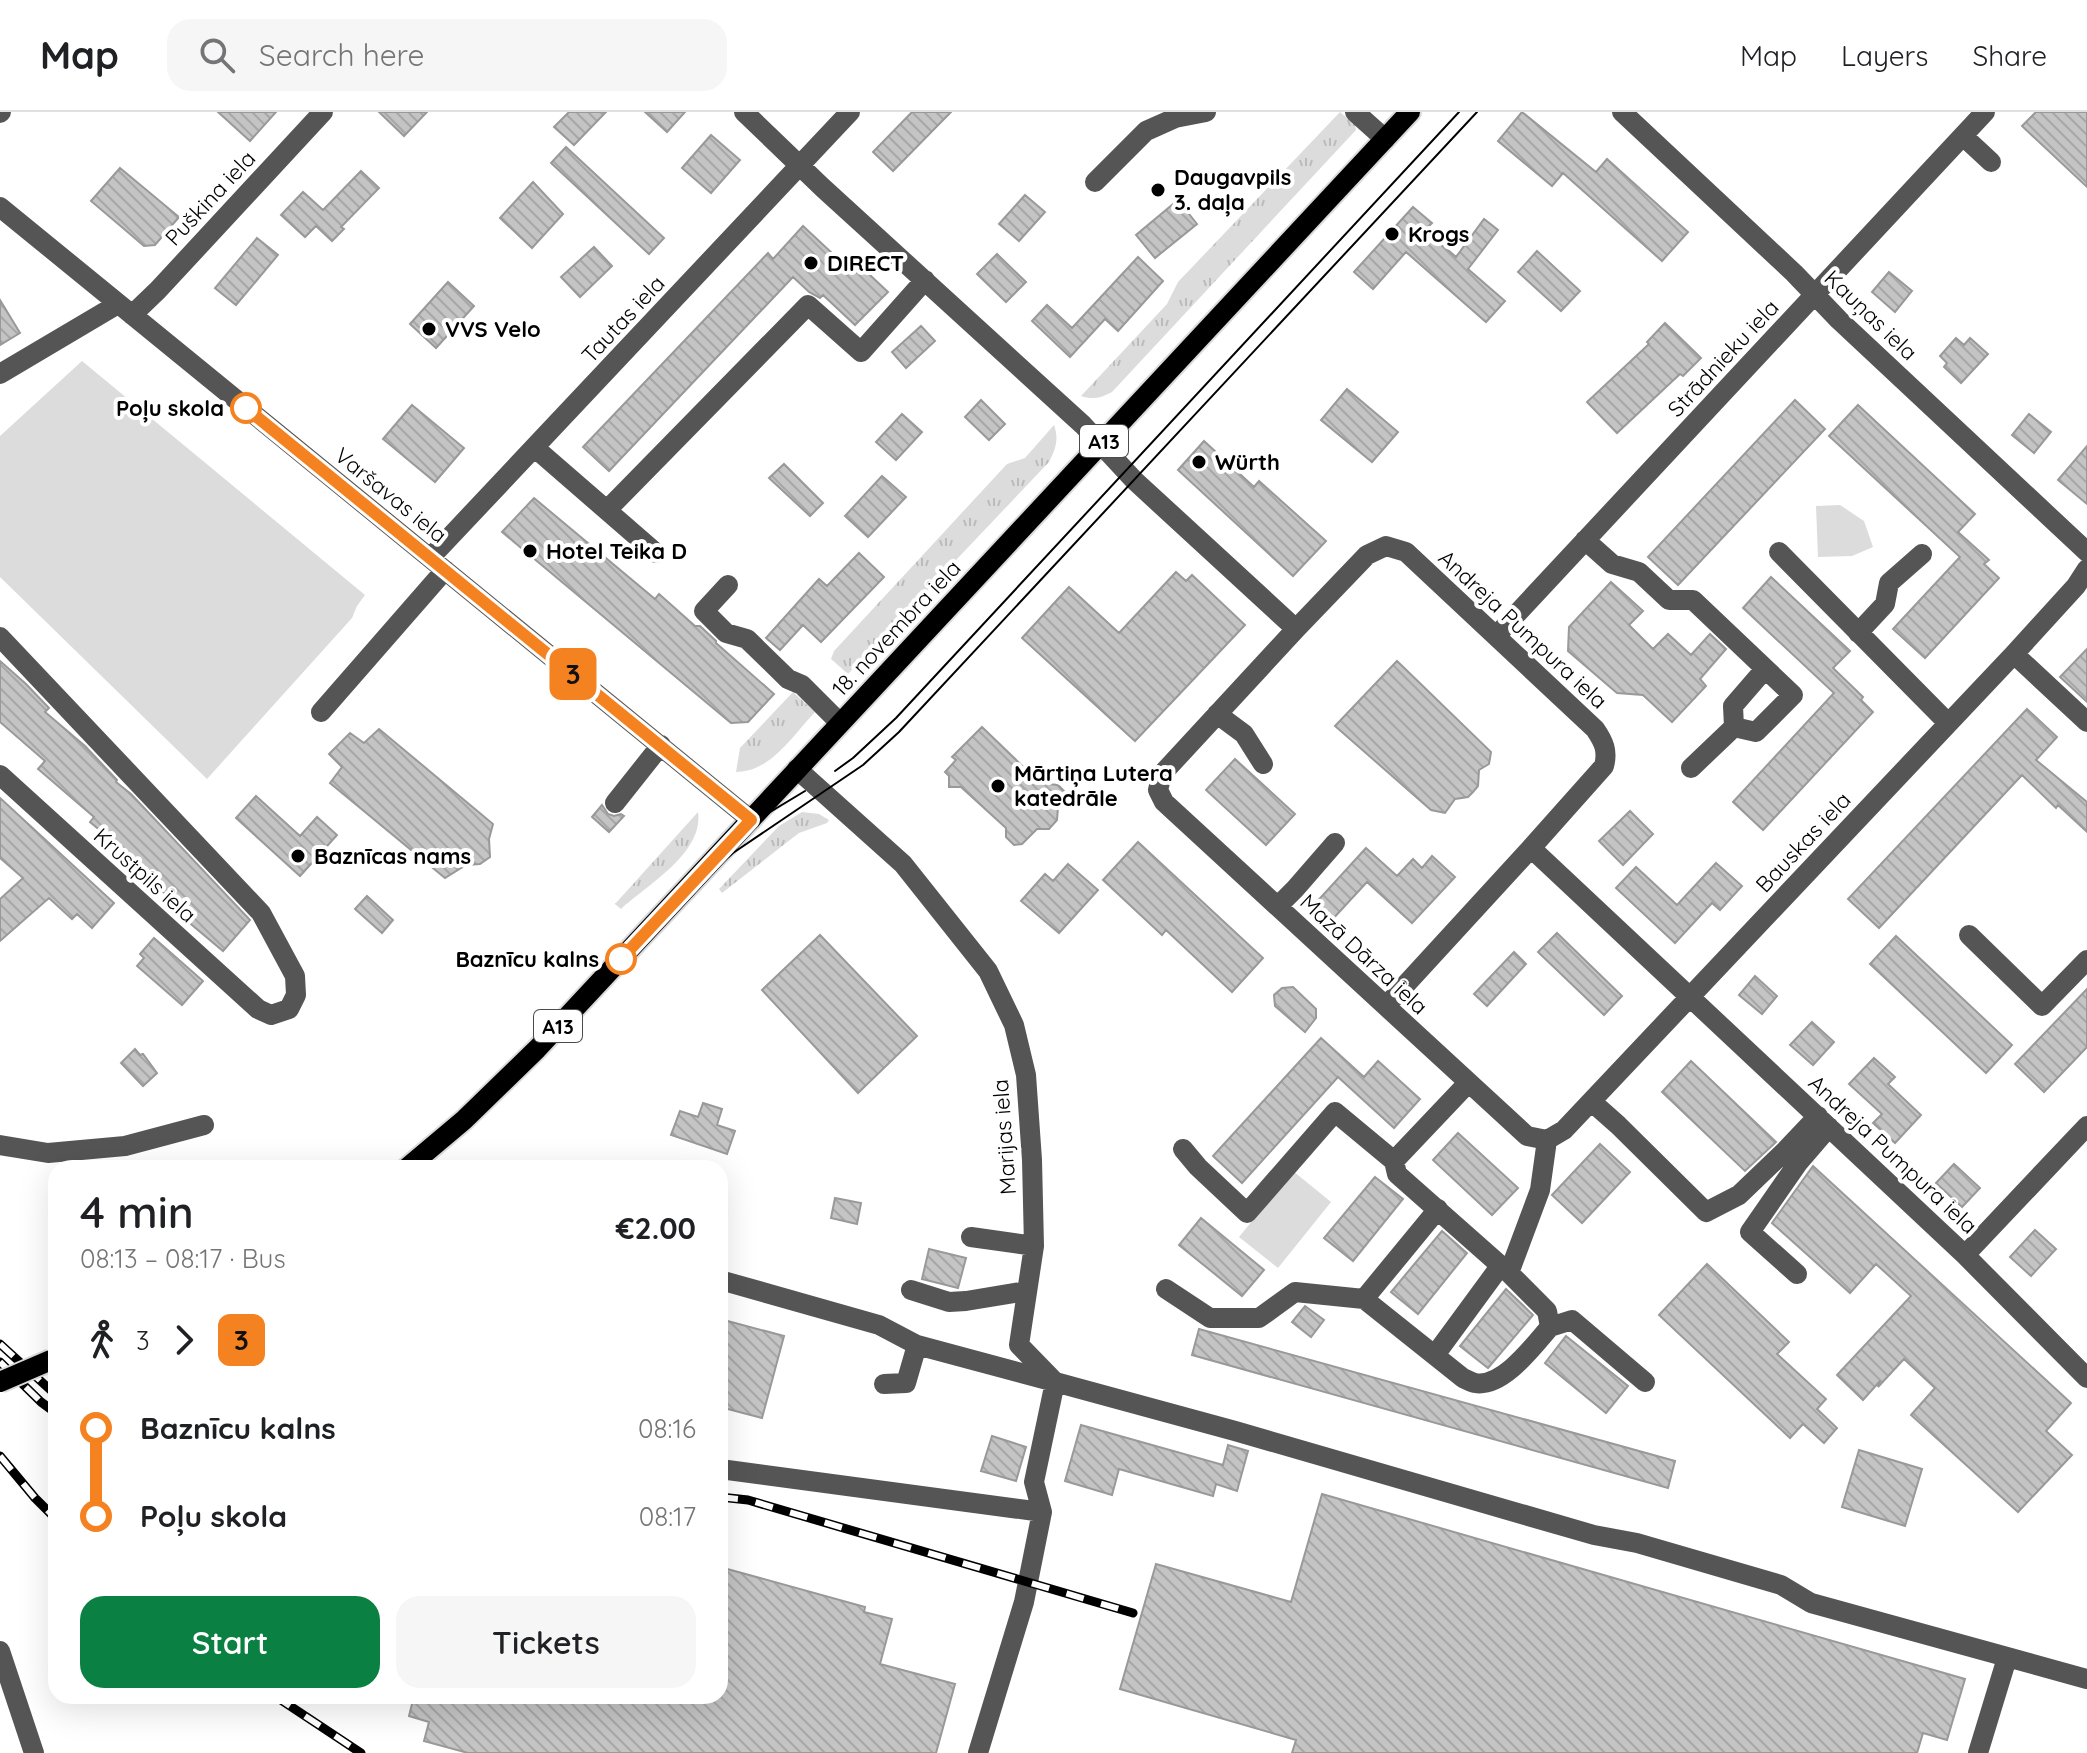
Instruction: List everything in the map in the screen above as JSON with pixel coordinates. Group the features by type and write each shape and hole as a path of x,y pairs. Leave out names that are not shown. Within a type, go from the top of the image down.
{"main road":[{"name":"18. novembra iela","path":"416,1160 464,1120 537,1049 1410,112"},
{"path":"0,1382 48,1361"}],"street":[{"name":"Puškina iela","path":"0,374 158,290 323,112"},
{"path":"744,112 1083,425 1147,492 1296,629"},
{"name":"Tautas iela","path":"321,712 535,448 850,112"},
{"path":"1095,182 1146,131 1175,118 1206,112"},
{"path":"1355,112 1385,139"},
{"name":"Kauņas iela","path":"1622,112 2087,552"},
{"name":"Strādnieku iela","path":"1496,636 1985,112"},
{"path":"1963,136 1991,162"},
{"name":"Varšavas iela","path":"0,207 751,820"},
{"path":"607,510 808,305 861,352 925,280"},
{"path":"535,448 656,553"},
{"path":"1585,540 1612,564 1639,572 1669,600 1693,600 1793,695 1756,732 1734,727"},
{"name":"Andreja Pumpura iela","path":"1158,790 1162,774 1367,555 1386,546 1406,552 1595,729 1604,742 1604,766 1531,848 1965,1255 2087,1378"},
{"path":"1779,552 1948,723"},
{"path":"1858,633 1885,604 1889,583 1922,554"},
{"name":"Bauskas iela","path":"1547,1140 1564,1130 1691,998 2014,654 2076,586 2087,569"},
{"path":"728,585 704,611 726,633 747,639 788,679 802,685 840,723"},
{"name":"Krustpils iela","path":"0,637 261,913 295,976 296,995 289,1009 271,1015 258,1009 0,775"},
{"path":"2014,654 2087,722"},
{"path":"1691,768 1734,727 1733,706 1765,669"},
{"path":"1217,714 1244,734 1263,764"},
{"path":"615,803 661,745"},
{"name":"Marijas iela","path":"797,769 903,864 988,971 1014,1025 1026,1075 1034,1246 1019,1345 1055,1382"},
{"name":"Mazā Dārza iela","path":"1158,790 1164,802 1468,1083 1527,1136 1547,1140"},
{"path":"1278,906 1335,843"},
{"path":"1386,1006 1531,848"},
{"path":"1969,935 2042,1006 2087,960"},
{"path":"1394,1161 1468,1083"},
{"path":"1592,1102 1706,1212 1739,1195 1785,1151 1823,1122"},
{"path":"1183,1149 1247,1213 1335,1112 1394,1161 1397,1174 1505,1269 1547,1311 1550,1327"},
{"path":"1797,1274 1750,1232 1823,1122"},
{"path":"0,1145 48,1153 125,1146 204,1125"},
{"path":"1965,1255 2087,1126"},
{"path":"1435,1355 1505,1269 1540,1190 1547,1140"},
{"path":"1364,1299 1438,1209"},
{"path":"971,1237 1034,1246"},
{"path":"728,1282 879,1325 917,1345 1235,1431 1594,1535 1637,1543 1781,1585 1811,1603 2087,1679"},
{"path":"1166,1289 1210,1318 1259,1318 1295,1292 1364,1299 1463,1378 1477,1384 1513,1368 1550,1327 1572,1320 1645,1382"},
{"path":"911,1290 949,1302 1027,1291"},
{"path":"884,1384 906,1383 917,1345"},
{"path":"978,1753 1024,1602 1042,1512 1034,1482 1055,1382"},
{"path":"728,1470 1042,1512"},
{"path":"0,1651 34,1753"},
{"path":"1978,1753 2007,1658"}],"green space":[{"path":"1340,112 1355,125 1356,130 1112,392 1097,398 1081,396 1167,304 1178,282"},
{"path":"82,361 365,595 352,618 207,779 0,577 0,436"},
{"path":"1054,425 1056,444 1049,462 848,674 831,659 834,651 1007,464 1025,458"},
{"path":"1840,505 1864,521 1873,547 1852,556 1818,557 1816,506"},
{"path":"793,692 815,712 771,759 760,766 736,772 740,748"},
{"path":"698,812 692,841 672,867 621,909 615,904"},
{"path":"802,812 819,814 829,820 799,833 722,893 719,889 779,826"},
{"path":"1293,1171 1331,1202 1278,1268 1239,1237"}],"building":[{"path":"218,112 276,112 250,141"},
{"path":"379,112 427,112 404,136"},
{"path":"569,112 606,112 574,145 554,127"},
{"path":"645,112 685,112 667,132"},
{"path":"912,112 951,112 893,171 873,152"},
{"path":"1522,112 1596,172 1607,159 1688,232 1662,261 1563,173 1552,186 1498,141"},
{"path":"2036,112 2087,112 2087,187 2022,126"},
{"path":"711,135 740,160 711,193 682,168"},
{"path":"566,147 664,238 649,254 551,163"},
{"path":"120,168 179,217 155,245 144,246 91,201"},
{"path":"361,171 379,188 341,227 344,229 332,241 316,226 305,237 281,215 303,192 323,210"},
{"path":"533,182 563,214 532,248 500,218"},
{"path":"1025,195 1045,212 1019,241 999,224"},
{"path":"1178,200 1197,224 1155,258 1136,235"},
{"path":"1413,207 1432,223 1425,230 1456,257 1484,219 1498,230 1468,269 1505,301 1486,322 1406,252 1373,289 1354,272"},
{"path":"803,226 848,268 855,261 888,292 855,325 823,295 820,298 809,292 793,277 609,471 583,447 768,253 773,259"},
{"path":"257,238 278,255 236,305 215,288"},
{"path":"594,247 612,266 580,297 561,277"},
{"path":"1537,251 1580,291 1561,311 1518,272"},
{"path":"997,254 1026,282 1006,302 977,274"},
{"path":"1138,257 1163,281 1118,331 1105,319 1070,357 1032,321 1047,305 1072,328"},
{"path":"1889,272 1912,291 1895,312 1872,292"},
{"path":"448,282 474,306 436,348 410,324"},
{"path":"0,300 20,333 0,345"},
{"path":"1665,323 1701,358 1617,433 1587,402 1649,344 1647,342"},
{"path":"921,326 935,341 906,368 892,352"},
{"path":"1956,338 1964,345 1970,338 1988,354 1961,383 1944,367 1947,363 1940,356"},
{"path":"1347,389 1398,432 1372,462 1321,420"},
{"path":"981,400 1005,424 989,440 965,417"},
{"path":"1795,400 1825,429 1678,585 1648,557"},
{"path":"412,405 464,448 435,482 383,439"},
{"path":"1858,405 1975,514 1958,532 1989,560 1984,564 1999,578 1925,658 1893,629 1960,557 1829,436"},
{"path":"902,414 922,432 896,460 876,442"},
{"path":"2029,414 2051,432 2034,453 2012,435"},
{"path":"1204,441 1254,487 1259,481 1326,541 1293,576 1178,470"},
{"path":"2087,446 2087,504 2058,480"},
{"path":"784,464 823,503 810,516 769,478"},
{"path":"882,476 906,497 868,537 845,516"},
{"path":"534,498 655,599 659,594 695,626 700,626 774,694 748,722 731,723 502,532"},
{"path":"859,553 884,577 821,642 803,625 780,650 766,638 819,579 827,586"},
{"path":"1176,572 1186,581 1192,575 1245,625 1135,741 1022,638 1069,587 1119,633"},
{"path":"1771,577 1850,651 1833,668 1863,697 1861,700 1873,712 1763,830 1733,802 1834,693 1743,608"},
{"path":"1611,582 1643,611 1629,625 1653,649 1668,634 1691,655 1710,634 1726,649 1700,679 1706,686 1672,722 1643,695 1617,693 1568,651 1569,627"},
{"path":"2087,649 2087,702 2060,677"},
{"path":"0,661 49,708 45,712 85,746 250,920 223,951 179,914 183,909 127,861 131,856 90,822 94,817 38,769 45,761 0,722"},
{"path":"1397,661 1491,752 1489,764 1479,770 1478,786 1468,797 1455,799 1445,813 1431,810 1335,726"},
{"path":"2027,709 2057,737 2036,760 2087,802 2087,832 2022,775 1879,928 1848,899"},
{"name":"Mārtiņa Lutera katedrāle","path":"982,727 1040,783 1058,785 1065,792 1065,799 1058,807 1057,820 1049,829 1037,829 1022,844 1014,845 1006,837 1006,828 961,787 949,787 949,776 945,772 956,760 952,757"},
{"path":"379,729 493,824 489,839 490,857 480,864 466,865 445,878 330,783 342,767 329,754 350,733 364,743"},
{"path":"1235,759 1295,814 1266,845 1206,790"},
{"name":"Baznīcas nams","path":"256,796 300,836 317,817 337,835 300,876 236,818"},
{"path":"0,798 114,903 92,928 77,914 72,919 49,898 0,941 0,899 23,878 0,858"},
{"path":"602,805 608,814 624,816 609,832 592,817"},
{"path":"1630,811 1653,834 1623,865 1599,841"},
{"path":"1138,842 1263,958 1232,992 1166,930 1162,935 1103,880"},
{"path":"1366,848 1397,876 1413,859 1422,868 1432,856 1455,877 1412,923 1367,882 1330,922 1313,906"},
{"path":"1716,863 1742,886 1720,910 1712,903 1675,943 1616,888 1636,867 1677,905"},
{"path":"1068,864 1098,890 1059,933 1021,901 1045,874 1053,881"},
{"path":"367,896 393,920 382,933 355,909"},
{"path":"1557,933 1622,996 1604,1015 1538,952"},
{"path":"820,935 917,1036 858,1093 762,990"},
{"path":"1896,936 2012,1045 1986,1073 1870,964"},
{"path":"154,938 203,981 182,1005 137,966 144,958 140,954"},
{"path":"1514,952 1526,964 1487,1006 1474,994"},
{"path":"1755,976 1777,996 1762,1014 1739,995"},
{"path":"1293,987 1316,1009 1316,1018 1305,1032 1275,1006 1274,995 1282,988"},
{"path":"2087,989 2087,1047 2044,1092 2015,1064"},
{"path":"1812,1022 1834,1042 1813,1065 1790,1045"},
{"path":"1321,1038 1364,1077 1378,1061 1420,1099 1394,1128 1338,1077 1242,1183 1213,1156"},
{"path":"135,1049 140,1055 143,1054 157,1073 143,1086 121,1063"},
{"path":"1874,1058 1895,1077 1888,1084 1921,1115 1895,1143 1873,1123 1882,1114 1849,1084"},
{"path":"1691,1061 1776,1142 1745,1171 1662,1092"},
{"path":"703,1103 722,1109 717,1125 735,1131 727,1154 671,1135 680,1111 698,1117"},
{"path":"1458,1133 1518,1188 1492,1215 1433,1160"},
{"path":"1600,1144 1630,1172 1582,1223 1552,1195"},
{"path":"1954,1164 1980,1188 1962,1207 1936,1183"},
{"path":"1813,1166 2071,1403 2046,1431 2072,1455 2018,1512 1911,1415 1935,1388 1904,1359 1863,1400 1837,1375 1911,1296 1876,1264 1850,1293 1772,1223"},
{"path":"1375,1177 1403,1199 1353,1261 1324,1238"},
{"path":"835,1198 861,1203 857,1224 831,1218"},
{"path":"1201,1218 1264,1270 1242,1296 1179,1245"},
{"path":"2035,1230 2056,1249 2031,1276 2010,1257"},
{"path":"1442,1231 1467,1253 1418,1314 1391,1292"},
{"path":"929,1249 966,1258 958,1288 922,1279"},
{"path":"1707,1264 1789,1342 1777,1354 1826,1399 1817,1409 1837,1428 1824,1443 1803,1424 1790,1438 1659,1315"},
{"path":"1506,1289 1533,1315 1488,1368 1460,1346"},
{"path":"1305,1306 1324,1320 1311,1337 1292,1322"},
{"path":"728,1321 784,1336 762,1418 728,1409"},
{"path":"1199,1329 1675,1461 1668,1488 1192,1355"},
{"path":"1566,1336 1628,1386 1606,1413 1545,1363"},
{"path":"1081,1425 1223,1465 1228,1445 1248,1451 1237,1491 1216,1484 1213,1496 1119,1469 1112,1495 1065,1481"},
{"path":"992,1436 1026,1447 1016,1481 981,1471"},
{"path":"1859,1450 1922,1469 1905,1526 1842,1507"},
{"path":"1322,1494 1965,1679 1947,1740 1923,1733 1917,1753 1292,1753 1296,1740 1120,1689 1156,1564 1291,1602"},
{"path":"728,1569 865,1607 864,1612 892,1619 880,1664 955,1684 936,1753 468,1753 424,1741 429,1722 409,1716 412,1704 728,1704"}],"tram line":[{"path":"835,771 896,718 1459,112"},
{"path":"426,1160 511,1084 703,880 733,853 863,765 899,732 1477,112"},
{"path":"732,840 805,791"},
{"path":"0,1376 48,1355"}],"railway":[{"path":"0,1344 48,1388"},
{"path":"0,1362 48,1407"},
{"path":"0,1456 48,1511"},
{"path":"728,1498 748,1500 1133,1613"},
{"path":"287,1704 361,1753"}],"bus line":[{"name":"3","path":"246,408 751,820 621,959"}],"place":[{"name":"Daugavpils 3. daļa","path":"1158,190"},
{"name":"Krogs","path":"1392,234"},
{"name":"DIRECT","path":"811,263"},
{"name":"VVS Velo","path":"429,329"},
{"name":"Poļu skola","path":"246,408"},
{"name":"Würth","path":"1199,462"},
{"name":"Hotel Teika D","path":"530,551"},
{"name":"Mārtiņa Lutera katedrāle","path":"998,786"},
{"name":"Baznīcas nams","path":"298,856"},
{"name":"Baznīcu kalns","path":"621,959"}]}
